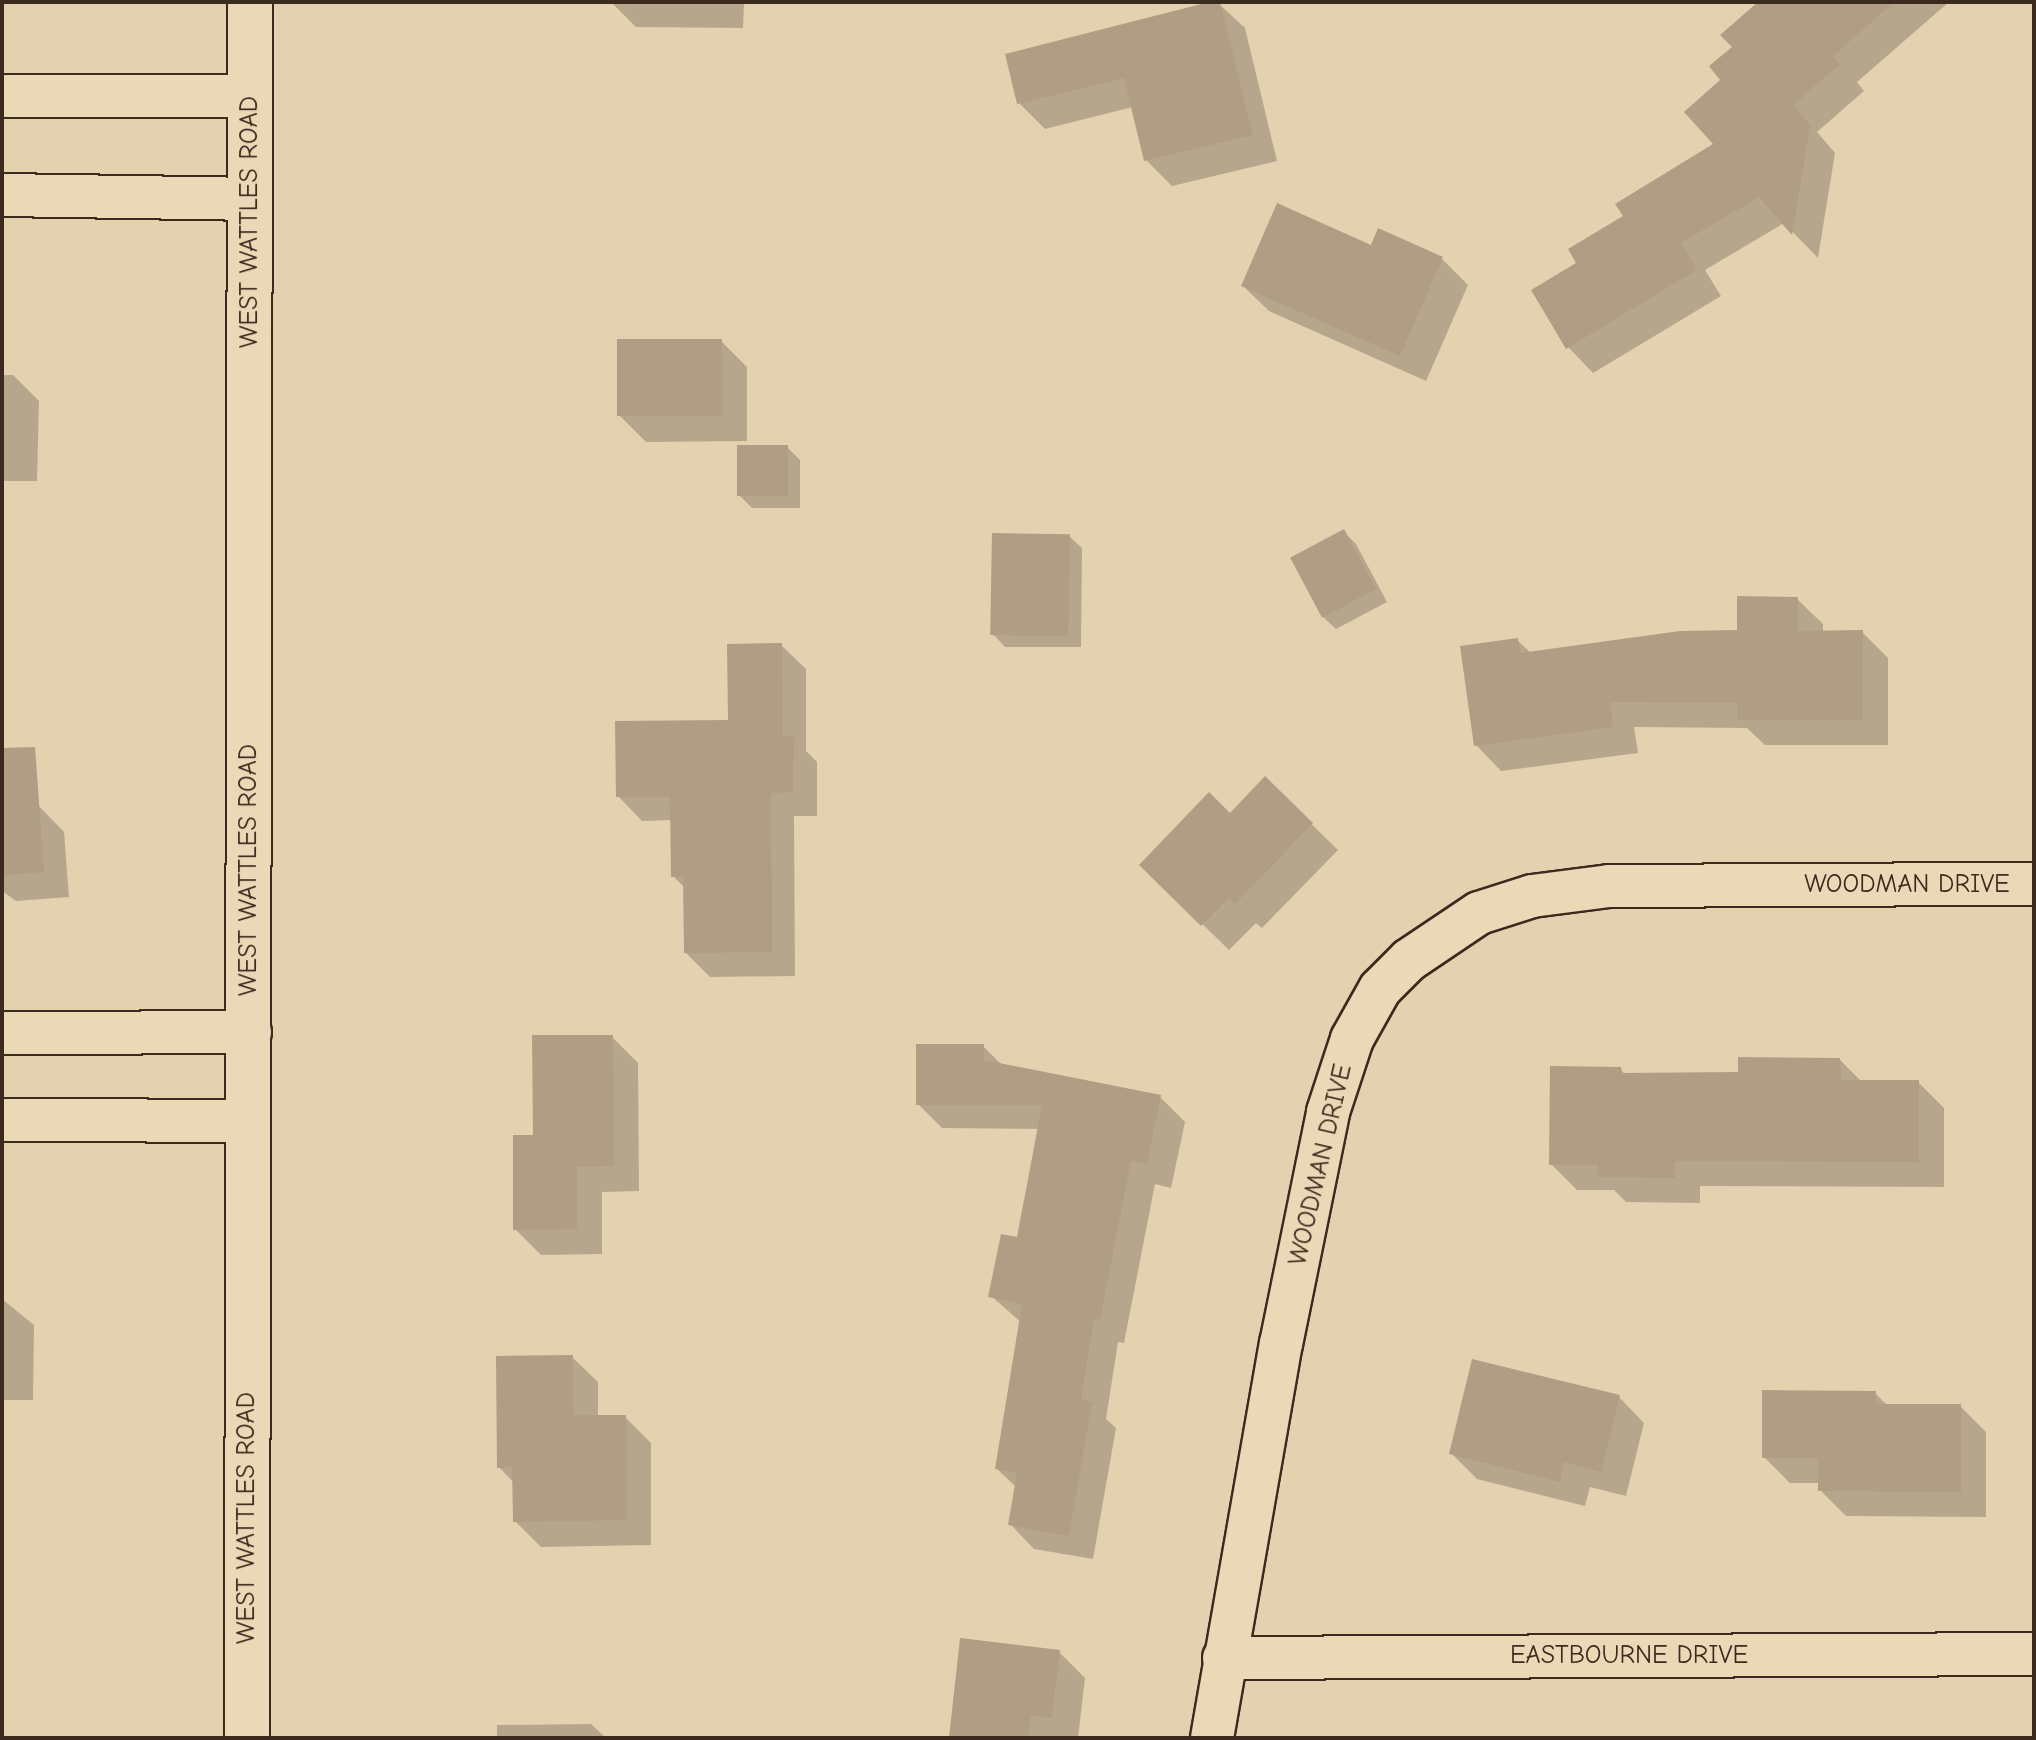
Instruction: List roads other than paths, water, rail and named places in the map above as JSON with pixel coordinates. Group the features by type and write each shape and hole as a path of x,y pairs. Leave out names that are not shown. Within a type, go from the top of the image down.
{"street":[{"name":"WEST WATTLES ROAD","path":"247,1738 250,2"},
{"path":"2,96 251,96"},
{"path":"2,195 251,199"},
{"name":"WOODMAN DRIVE","path":"1212,1738 1224,1658 1328,1112 1352,1039 1380,989 1409,960 1479,913 1532,896 1609,886 2034,884"},
{"path":"2,1033 250,1032"},
{"path":"2,1120 248,1121"},
{"name":"EASTBOURNE DRIVE","path":"1224,1658 2034,1654"}]}
